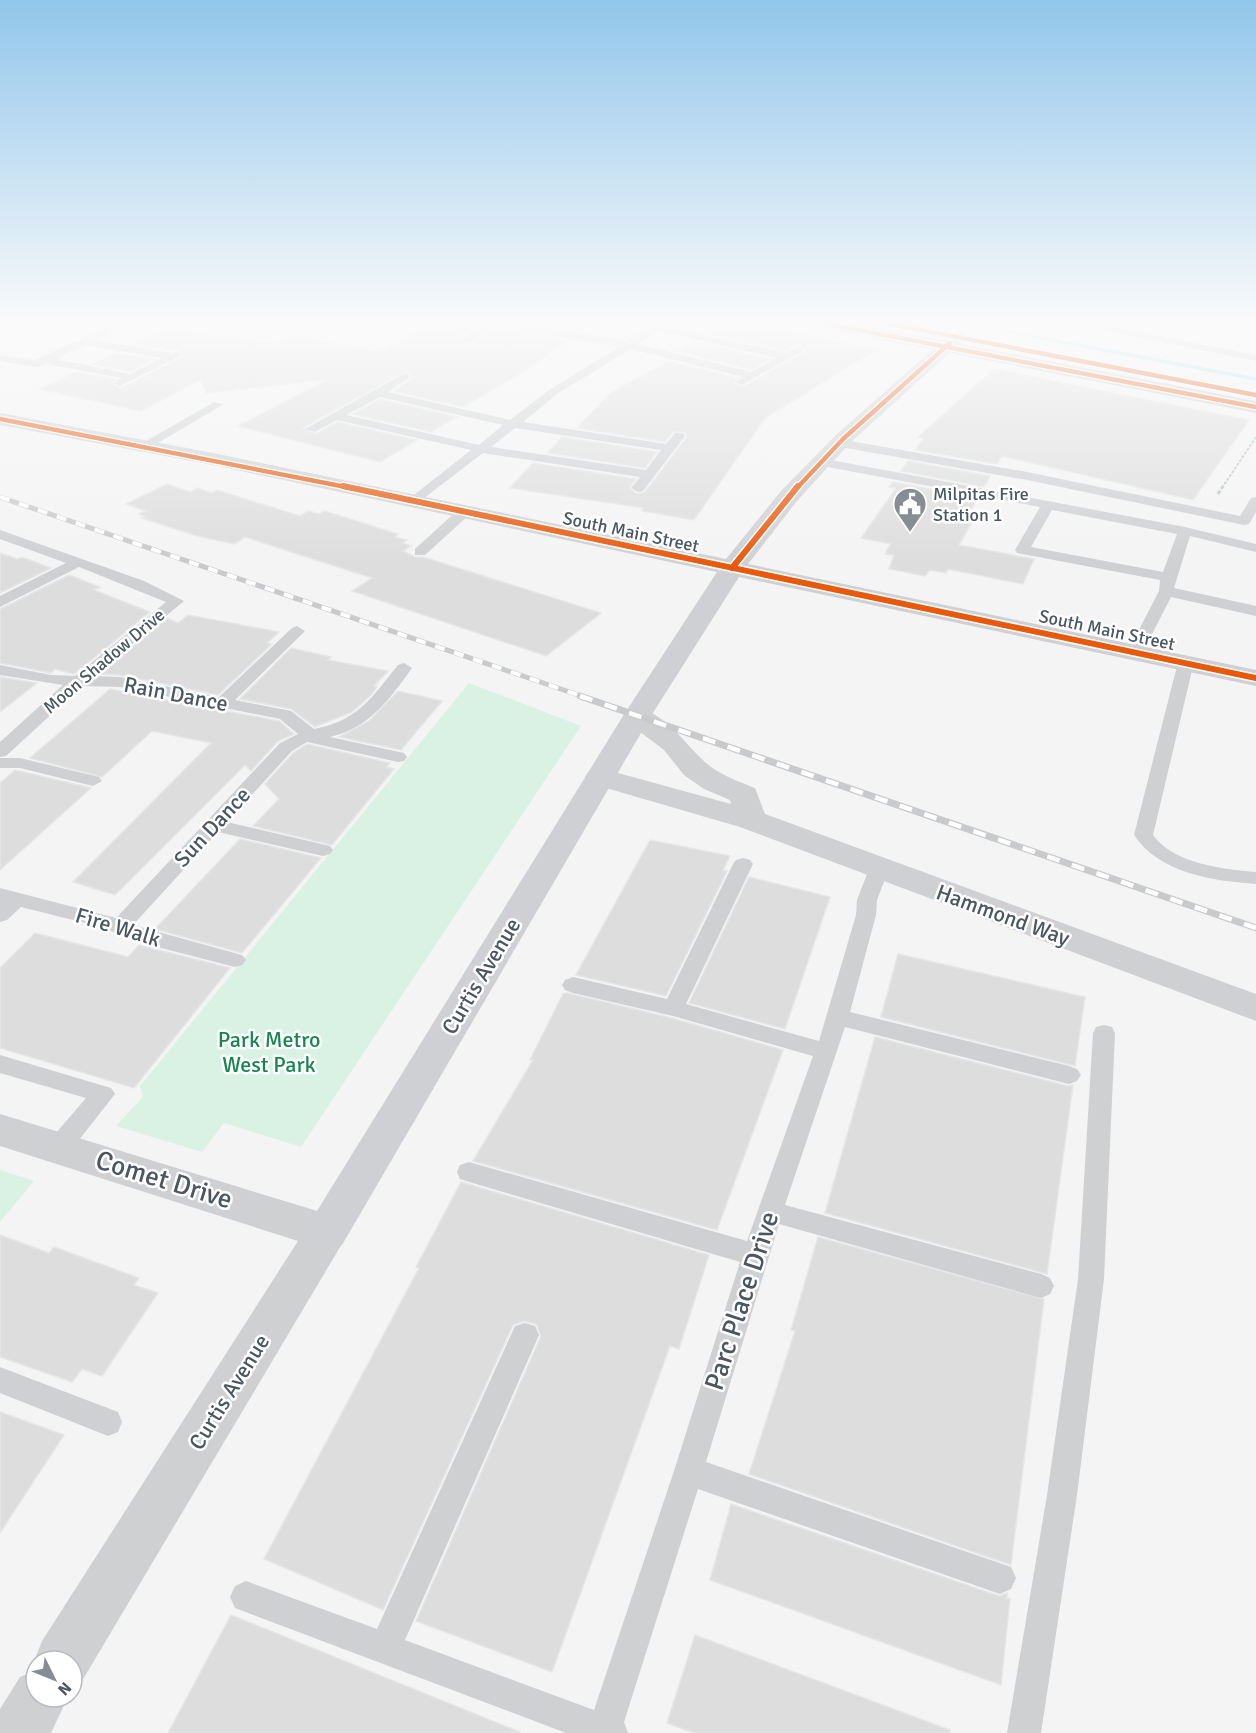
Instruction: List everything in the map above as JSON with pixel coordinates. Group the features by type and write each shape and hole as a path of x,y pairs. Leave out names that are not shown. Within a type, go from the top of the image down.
{"main road":[{"path":"1237,403 1256,407"}],"street":[{"name":"Curtis Avenue","path":"69,1649 327,1232 637,716 732,568 789,496 839,443 883,403"},
{"name":"South Main Street","path":"0,419 213,459 1256,678"},
{"path":"637,716 674,744 695,769 715,783 744,795 751,820"},
{"name":"Hammond Way","path":"600,777 751,820 1256,1008"},
{"name":"Comet Drive","path":"0,1130 327,1232"},
{"path":"18,1733 33,1709"}],"lane":[{"path":"311,429 360,403"},
{"path":"421,403 513,424 670,448"},
{"path":"415,501 540,403"},
{"path":"142,447 218,404"},
{"path":"336,416 481,449 649,474"},
{"path":"638,488 679,436"},
{"path":"839,443 1027,476 1244,521 1256,501"},
{"path":"821,462 1185,531 1256,549"},
{"path":"1048,505 1022,550 1167,584 1256,611"},
{"path":"420,552 464,512"},
{"path":"1136,651 1167,584 1185,531"},
{"name":"Moon Shadow Drive","path":"0,534 139,584 176,601 55,700 0,752"},
{"path":"0,602 80,562"},
{"path":"223,702 297,631"},
{"path":"1186,662 1143,835 1147,844 1162,855 1231,877 1256,878"},
{"name":"Sun Dance","path":"119,927 286,747 294,740 309,735 333,732 359,720 404,668"},
{"name":"Rain Dance","path":"0,670 51,680 120,682 285,715 309,735"},
{"path":"309,735 316,739 399,757"},
{"path":"0,763 20,763 93,781"},
{"path":"214,825 323,850"},
{"path":"672,1008 743,864"},
{"name":"Parc Place Drive","path":"606,1732 755,1255 832,1033 866,915 867,900 879,869"},
{"path":"0,915 8,897"},
{"name":"Fire Walk","path":"8,897 119,927 136,935 235,960"},
{"path":"573,985 672,1008 832,1033 1069,1076"},
{"path":"1024,1733 1060,1506 1091,1279 1104,1033"},
{"path":"0,1064 104,1094 59,1147"},
{"path":"470,1172 755,1255"},
{"path":"770,1211 1041,1286"},
{"path":"384,1650 525,1335"},
{"path":"0,1380 108,1422"},
{"path":"689,1471 1000,1578"},
{"path":"246,1597 606,1732"}],"path":[{"path":"1213,501 1256,437"}],"green space":[{"name":"Park Metro West Park","path":"469,683 581,726 301,1147 224,1123 202,1152 116,1126 143,1097 140,1086"},
{"path":"0,1170 34,1181 0,1222"}],"building":[{"path":"103,403 156,403 141,411"},
{"path":"283,403 348,403 303,428 316,434 337,422 417,440 380,462 238,426"},
{"path":"373,403 397,403 457,417 431,432 352,414"},
{"path":"445,403 470,403 463,407"},
{"path":"601,403 790,403 765,418 694,520 642,511 644,508 510,488 533,463 636,479 629,488 637,494 645,492 687,437 685,432 673,432 665,442 577,428"},
{"path":"956,403 1163,403 1249,420 1193,500 1002,456 997,464 915,450 924,438 918,437"},
{"path":"562,437 657,452 645,468 548,453"},
{"path":"908,461 990,476 984,487 901,471"},
{"name":"Milpitas Fire Station 1","path":"893,482 978,498 970,511 978,512 959,545 1034,559 1023,584 948,569 946,573 930,570 925,576 889,569 894,555 885,554 891,544 861,538 896,488 889,487"},
{"path":"167,484 190,492 197,488 212,493 217,490 300,516 309,511 319,514 325,511 398,534 395,537 407,540 403,543 411,546 403,551 415,557 423,557 601,613 546,656 352,591 372,578 245,537 234,544 197,536 142,518 146,517 139,514 146,511 126,504"},
{"path":"0,553 17,559 22,557 51,568 0,593"},
{"path":"69,575 100,587 94,590 150,612 74,674 55,669 51,673 0,663 0,609"},
{"path":"188,615 279,632 267,643 272,644 218,695 120,675 100,674 167,618 178,623"},
{"path":"291,648 331,657 328,660 388,671 374,686 377,687 370,696 352,712 315,727 291,709 240,699"},
{"path":"0,677 37,683 0,712"},
{"path":"110,689 279,721 294,734 278,741 251,771 245,765 115,895 73,882 211,743 152,731 102,777 30,758"},
{"path":"398,691 442,701 401,750 339,737 369,721"},
{"path":"307,744 390,763 386,767 394,769 332,845 253,826 279,799 265,784 293,753"},
{"path":"15,770 91,788 0,870 0,783"},
{"path":"240,839 321,858 242,953 155,929"},
{"path":"650,840 730,856 723,870 727,871 666,996 576,975"},
{"path":"749,877 830,897 785,1029 689,1003"},
{"path":"35,933 128,957 139,945 230,968 134,1088 0,1048 0,968"},
{"path":"898,954 1085,997 1075,1066 881,1017"},
{"path":"567,993 672,1018 783,1050 717,1230 473,1161 533,1060 530,1060 563,994"},
{"path":"875,1037 1068,1086 1073,1085 1047,1274 825,1213"},
{"path":"461,1182 709,1255 679,1349 670,1346 552,1672 416,1621 541,1336 536,1324 524,1321 513,1325 383,1610 264,1559 419,1268 416,1267"},
{"path":"0,1235 49,1253 54,1247 139,1278 134,1285 158,1293 102,1376 82,1369 72,1382 0,1357"},
{"path":"818,1237 1044,1299 1011,1565 749,1474 795,1331 791,1330"},
{"path":"0,1412 64,1435 0,1533"},
{"path":"731,1504 999,1596 1007,1593 1007,1598 1010,1599 1001,1685 710,1580"},
{"path":"231,1615 520,1732 520,1733 168,1733"},
{"path":"695,1635 950,1730 950,1733 694,1733 667,1723"}],"railway":[{"path":"0,497 584,697"},
{"path":"580,696 1256,928"}],"cycle path":[{"path":"732,568 789,496 843,439 883,403"},
{"path":"1235,403 1256,407"},
{"path":"0,419 80,436 213,459 1256,678"}],"place":[{"name":"Milpitas Fire Station 1","path":"910,533"}]}
